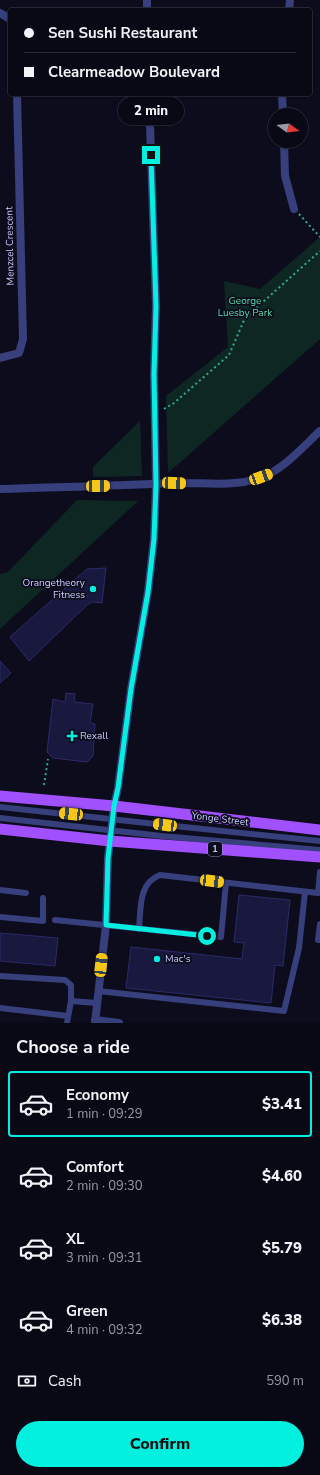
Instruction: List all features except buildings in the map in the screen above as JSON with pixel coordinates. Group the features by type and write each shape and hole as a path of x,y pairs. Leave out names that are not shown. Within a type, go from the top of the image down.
{"main road":[{"name":"Yonge Street","path":"0,796 114,806 320,830"},
{"name":"1","path":"0,829 111,835 320,857"}],"street":[{"name":"Menzcel Crescent","path":"0,358 19,353 22,339 17,96"},
{"path":"119,1023 95,1022 106,925 108,858 112,819 131,689 148,592 154,539 156,485 154,414 156,306 149,96"},
{"path":"282,96 282,108"},
{"path":"284,148 285,176 294,209"},
{"path":"0,489 69,486 156,485 174,483 238,483 253,480 269,474 283,465 320,431"}],"lane":[{"path":"0,807 320,841"},
{"path":"0,818 111,835 162,836 320,850"},
{"path":"139,929 143,891 148,882 154,877 160,875 318,893 320,872"},
{"path":"55,920 221,937 226,883"},
{"path":"0,890 26,893"},
{"path":"98,991 284,1011 299,948 306,892"},
{"path":"0,917 43,921 43,898"},
{"path":"320,924 318,940 320,940"},
{"path":"0,976 65,980 71,985 71,1001 67,1023"},
{"path":"71,1001 97,1003"},
{"path":"0,1008 68,1016"}],"path":[{"path":"294,209 320,237"},
{"path":"154,414 174,403 229,355 245,318 320,251"},
{"path":"44,785 48,759"}],"green space":[{"name":"George Luesby Park","path":"320,237 320,339 168,473 166,396 228,347 224,281 260,289"},
{"path":"140,421 142,476 93,477 93,467"},
{"path":"77,500 138,501 0,629 0,574 8,572"}],"place":[{"name":"Orangetheory Fitness","path":"93,589"},
{"name":"Rexall","path":"72,736"},
{"name":"Mac's","path":"157,959"}],"route":[{"path":"151,155 156,306 154,414 156,485 154,539 148,592 131,689 118,788 114,806 108,858 106,925 207,936"}]}
